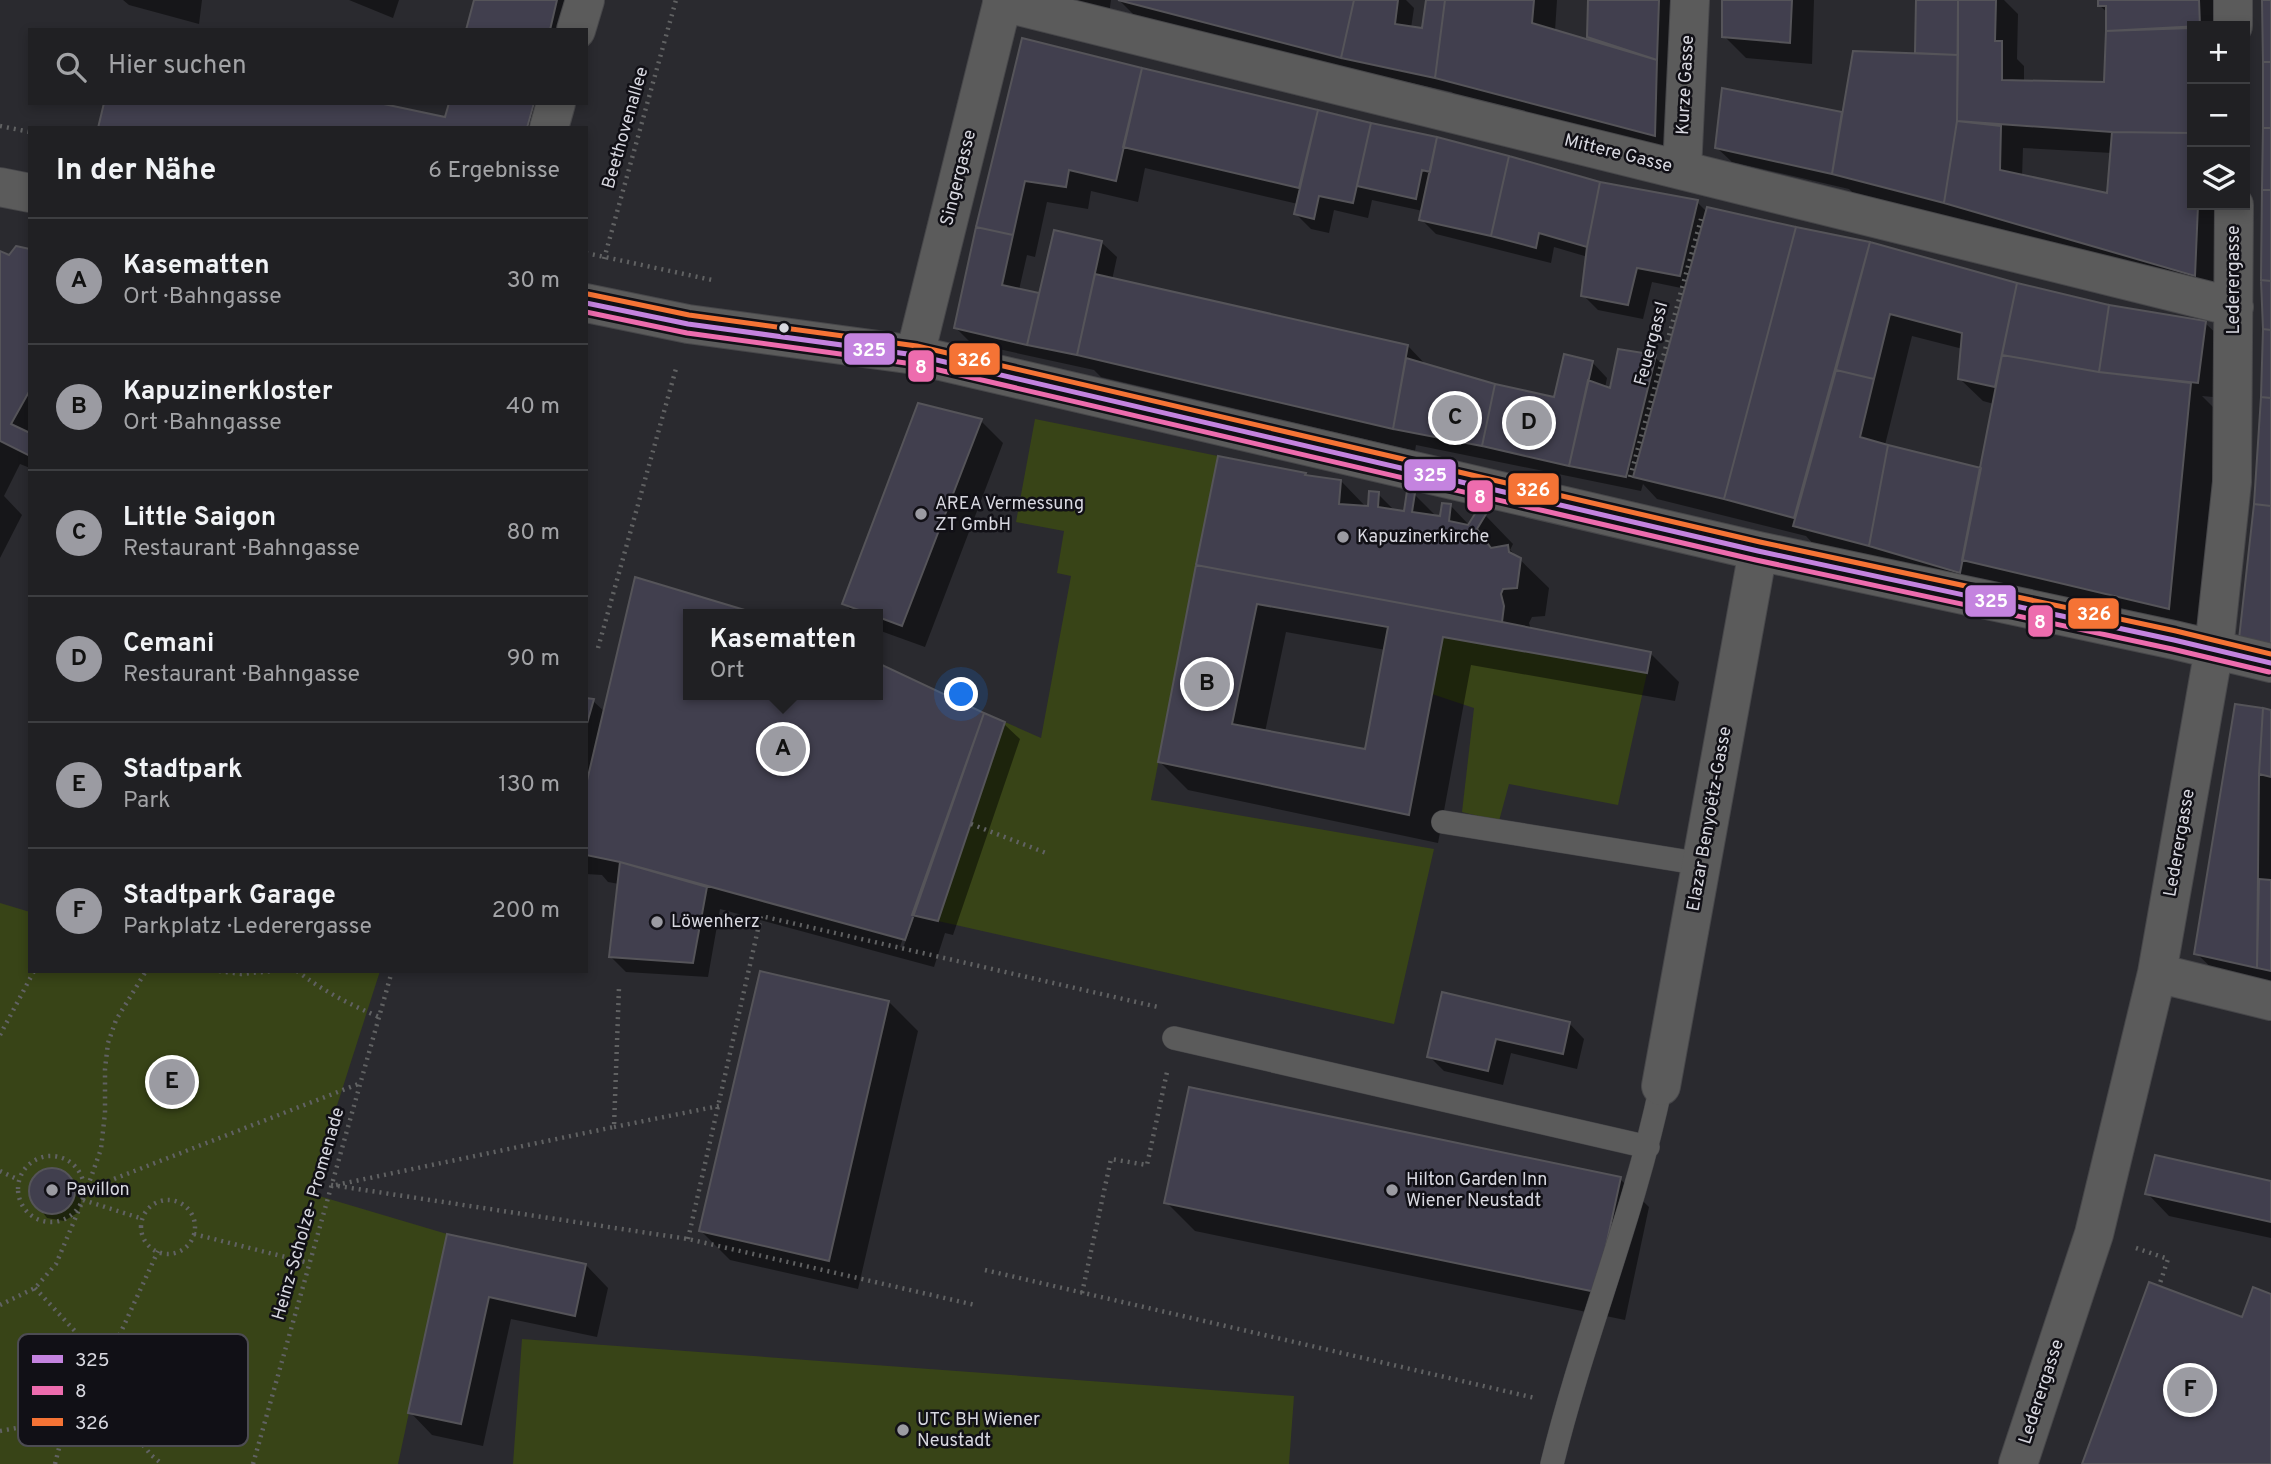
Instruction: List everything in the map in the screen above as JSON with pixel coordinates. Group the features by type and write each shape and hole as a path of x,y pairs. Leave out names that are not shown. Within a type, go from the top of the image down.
{"street":[{"path":"577,28 585,0"},
{"name":"Kurze Gasse","path":"1690,0 1697,174"},
{"path":"2233,0 2233,21"},
{"name":"Mittere Gasse","path":"1003,1 2235,307"},
{"name":"Singergasse","path":"915,355 1003,1"},
{"path":"549,126 555,105"},
{"path":"0,187 28,193"},
{"name":"Lederergasse","path":"2018,1464 2094,1234 2157,973 2214,649 2232,482 2234,210"},
{"path":"589,303 688,324 915,355 1758,551 2271,663"},
{"name":"Elazar Benyoëtz-Gasse","path":"1661,1086 1758,551"},
{"path":"2157,973 2271,1002"}],"lane":[{"path":"1443,822 1702,863"},
{"path":"1174,1038 1648,1147"},
{"path":"1552,1464 1566,1405 1648,1147 1661,1086"}],"path":[{"name":"Beethovenallee","path":"589,303 676,0"},
{"path":"0,126 28,132"},
{"name":"Feuergassl","path":"1618,518 1697,174"},
{"path":"598,648 688,324"},
{"path":"971,824 1046,853"},
{"path":"688,1239 761,916 1167,1009"},
{"path":"0,1035 33,973"},
{"path":"0,1305 35,1288 56,1264 101,1149 108,1044 116,1020 145,973"},
{"path":"233,973 251,973"},
{"path":"299,973 342,1001 379,1017"},
{"name":"Heinz-Scholze- Promenade","path":"253,1464 391,973"},
{"path":"614,1127 619,987"},
{"path":"1082,1293 1111,1159 1147,1164 1174,1038"},
{"path":"87,1189 361,1083"},
{"path":"331,1185 719,1106"},
{"path":"40,1157 62,1157 79,1169 84,1179 83,1200 78,1210 69,1218 47,1223 27,1212 20,1202 19,1180 31,1162 40,1157"},
{"path":"0,1171 19,1180"},
{"path":"331,1185 688,1239 975,1305"},
{"path":"83,1200 143,1219"},
{"path":"168,1200 176,1201 190,1210 194,1218 194,1234 180,1251 158,1251 146,1241 143,1219 152,1206 168,1200"},
{"path":"194,1234 309,1263"},
{"path":"2094,1234 2168,1259 2159,1286"},
{"path":"120,1334 158,1251"},
{"path":"985,1270 1566,1405"},
{"path":"35,1288 78,1334"},
{"path":"0,1431 18,1428"},
{"path":"55,1464 60,1446"},
{"path":"144,1446 162,1464"},
{"path":"151,1455 152,1464"}],"green space":[{"path":"1035,419 1218,456 1151,800 1434,849 1394,1024 938,921 1005,722 1041,738 1071,576 1057,573 1064,531 1016,522"},
{"path":"1443,637 1647,673 1618,805 1509,784 1499,821 1462,812 1474,708 1432,694"},
{"path":"0,903 28,911 28,973 379,973 309,1193 447,1234 398,1464 0,1464"},
{"name":"UTC BH Wiener Neustadt","path":"522,1339 1294,1396 1289,1464 513,1464"}],"building":[{"path":"474,0 557,0 550,28 467,28"},
{"path":"1118,0 1354,0 1341,58"},
{"path":"1354,0 1398,0 1395,24 1422,28 1426,0 1445,0 1435,78 1341,58"},
{"path":"1445,0 1534,0 1532,23 1657,60 1655,136 1435,78"},
{"path":"1588,0 1659,0 1657,60 1587,37"},
{"path":"1722,0 1792,0 1790,43 1722,37"},
{"path":"1916,0 1958,0 1958,55 1915,53"},
{"path":"1958,0 1996,0 1995,41 2002,41 2002,80 2104,82 2106,31 2187,28 2187,133 2112,132 1957,121"},
{"path":"2098,0 2199,0 2200,21 2187,21 2187,27 2106,31 2106,6 2098,6"},
{"path":"2262,0 2271,0 2271,62 2263,62"},
{"path":"1022,38 1142,68 1116,181 1069,170 1066,187 1025,181 1013,235 976,227"},
{"path":"1853,51 1958,55 1957,121 1944,203 1832,174"},
{"path":"2263,62 2271,62 2271,128 2263,128"},
{"path":"1142,68 1318,110 1299,188 1123,147"},
{"path":"1722,88 1842,112 1832,174 1715,148"},
{"path":"104,105 388,105 445,117 448,105 533,105 528,126 98,126"},
{"path":"1318,110 1371,123 1353,203 1319,196 1314,219 1294,214"},
{"path":"1957,121 2001,126 2000,170 2107,193 2112,132 2187,133 2187,210 2198,210 2195,276 1944,203"},
{"path":"1371,123 1437,137 1430,172 1422,170 1416,199 1357,186"},
{"path":"2263,128 2271,128 2271,190 2262,190"},
{"path":"1437,137 1509,156 1491,236 1419,220"},
{"path":"1509,156 1600,182 1587,247 1539,233 1536,248 1491,236"},
{"path":"1600,182 1698,200 1680,276 1637,268 1628,305 1581,296 1587,247"},
{"path":"2262,190 2271,190 2271,281 2261,280"},
{"path":"1707,207 1796,227 1724,499 1633,477"},
{"path":"976,227 1013,235 1002,285 1039,293 1027,345 954,328"},
{"path":"1796,227 1870,242 1794,518 1724,499"},
{"path":"1054,230 1102,241 1077,355 1027,345"},
{"path":"1870,242 2017,283 1995,387 1958,379 1962,333 1890,314 1874,379 1836,370"},
{"path":"16,246 28,249 28,394 11,424 28,432 28,455 0,441 0,251 9,255"},
{"path":"1095,274 1408,345 1393,429 1077,355"},
{"path":"2261,280 2271,281 2271,330 2263,329"},
{"path":"2017,283 2109,305 2099,372 2002,355"},
{"path":"2109,305 2206,321 2198,383 2099,372"},
{"path":"2263,329 2271,330 2271,398 2261,397"},
{"path":"1618,349 1656,355 1626,477 1569,466 1588,380 1610,388"},
{"path":"1564,354 1593,361 1569,466 1482,446 1495,384 1554,397"},
{"path":"2002,355 2099,372 2191,383 2169,609 1962,560"},
{"path":"1406,358 1495,384 1482,446 1393,429"},
{"path":"1836,370 1874,379 1860,437 1888,445 1869,546 1793,526"},
{"path":"2261,397 2271,398 2271,506 2254,504"},
{"path":"918,403 982,419 902,626 883,619 883,609 856,609 842,604"},
{"path":"1888,445 1981,468 1960,573 1869,546"},
{"name":"Kapuzinerkirche","path":"1218,456 1341,480 1339,504 1368,506 1369,491 1379,492 1378,507 1404,511 1407,491 1415,493 1412,512 1440,516 1442,503 1451,504 1449,521 1468,525 1478,509 1486,514 1477,529 1491,548 1508,545 1509,552 1521,558 1517,588 1503,589 1501,594 1504,606 1502,622 1196,565"},
{"path":"2254,504 2271,506 2271,646 2239,639"},
{"path":"1196,565 1651,652 1647,673 1443,637 1409,815 1158,762","holes":["1257,604 1388,627 1365,749 1232,724"]},
{"path":"635,577 741,609 683,609 683,700 883,700 883,665 984,713 905,940 588,855 588,777"},
{"path":"588,698 594,699 588,720"},
{"path":"2235,704 2263,708 2259,774 2257,968 2194,954"},
{"path":"2263,708 2271,710 2271,777 2259,774"},
{"path":"984,713 1005,722 938,921 912,915"},
{"name":"Löwenherz","path":"620,862 707,887 693,963 609,957"},
{"path":"2259,879 2271,880 2271,971 2257,968"},
{"path":"760,971 889,1001 829,1261 699,1231"},
{"path":"1442,992 1570,1022 1563,1054 1496,1039 1488,1071 1427,1057"},
{"name":"Hilton Garden Inn Wiener Neustadt","path":"1189,1087 1621,1177 1596,1292 1164,1203"},
{"path":"2155,1155 2271,1181 2271,1222 2145,1194"},
{"name":"Pavillon","path":"52,1168 68,1175 75,1191 68,1207 52,1214 36,1207 29,1191 36,1175"},
{"path":"447,1234 586,1264 575,1316 489,1297 461,1424 408,1413"},
{"path":"2149,1282 2242,1317 2253,1287 2271,1294 2271,1464 2082,1464"}],"transit line":[{"name":"326","path":"588,294 689,315 917,346 1760,542 2176,631 2271,654"},
{"name":"325","path":"588,303 688,324 915,355 1758,551 2271,663"},
{"name":"8","path":"588,312 687,333 913,364 1756,560 2269,672"}],"place":[{"name":"Little Saigon","path":"1455,418"},
{"name":"Cemani","path":"1529,423"},
{"name":"AREA Vermessung ZT GmbH","path":"921,514"},
{"name":"Kapuzinerkirche","path":"1343,537"},
{"name":"Kapuzinerkloster","path":"1207,684"},
{"name":"Kasematten","path":"783,749"},
{"name":"Löwenherz","path":"657,922"},
{"name":"Stadtpark","path":"172,1082"},
{"name":"Pavillon","path":"52,1190"},
{"name":"Hilton Garden Inn Wiener Neustadt","path":"1392,1190"},
{"name":"Stadtpark Garage","path":"2190,1390"},
{"name":"UTC BH Wiener Neustadt","path":"903,1430"}]}
